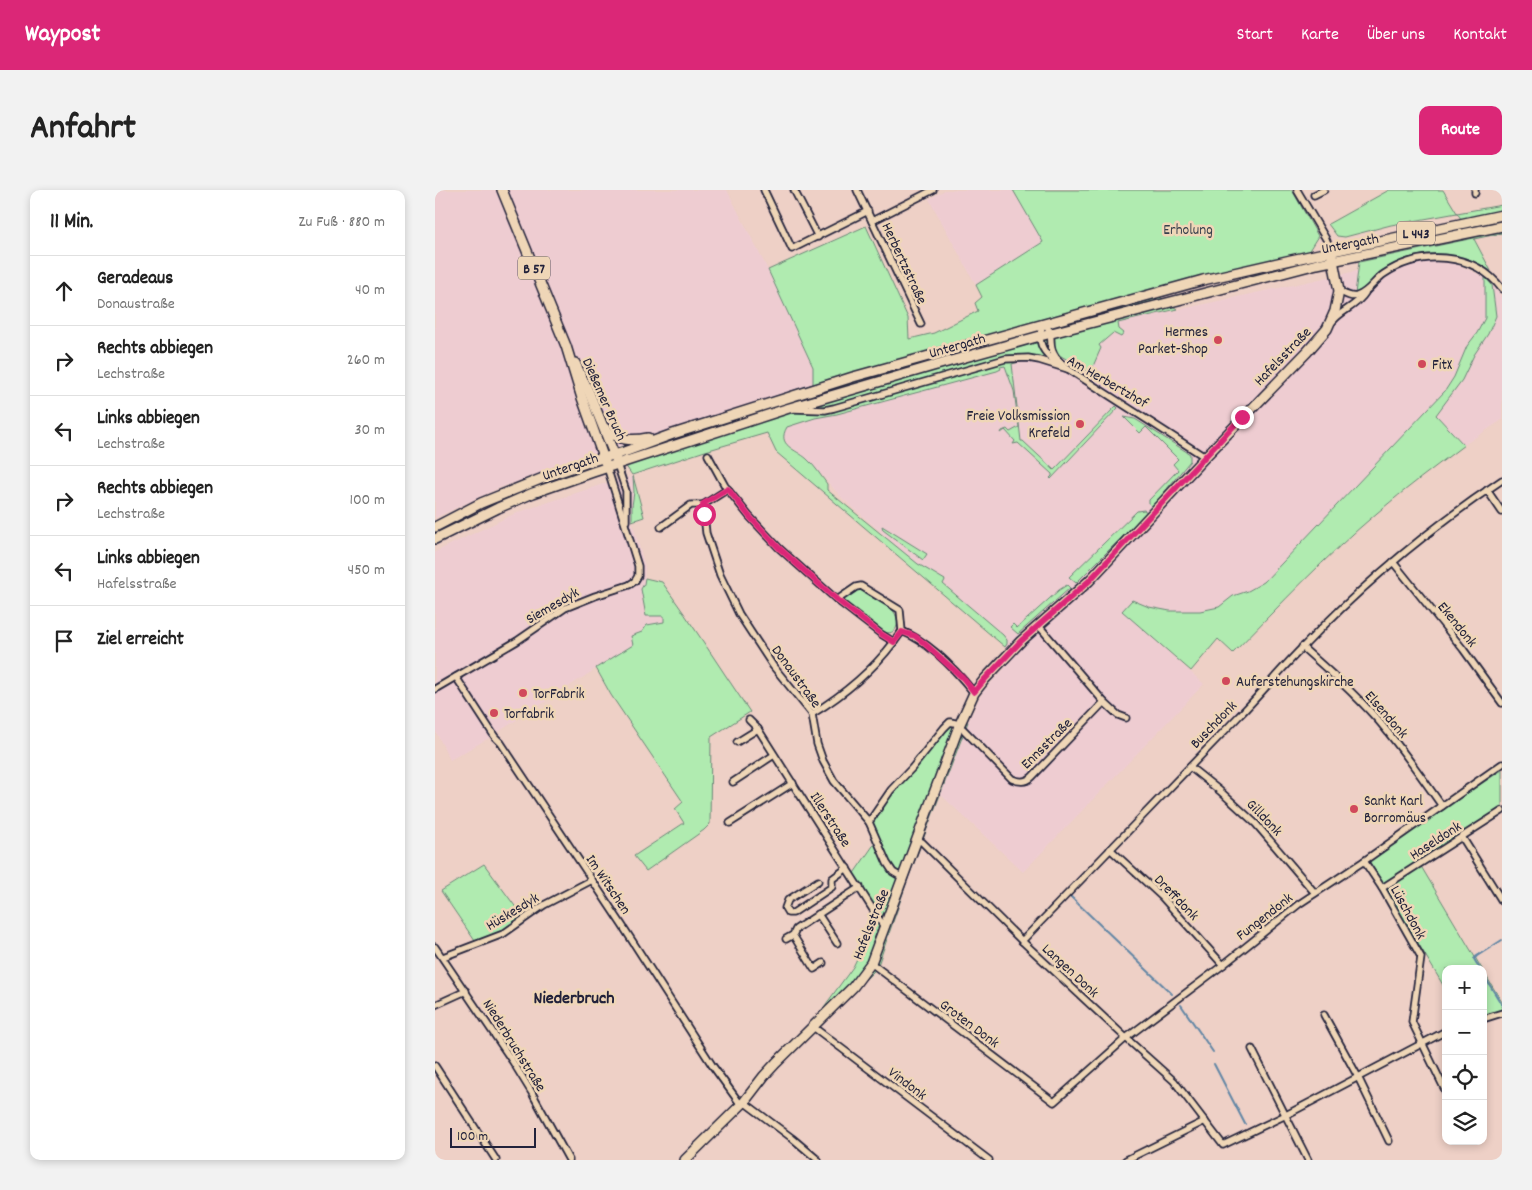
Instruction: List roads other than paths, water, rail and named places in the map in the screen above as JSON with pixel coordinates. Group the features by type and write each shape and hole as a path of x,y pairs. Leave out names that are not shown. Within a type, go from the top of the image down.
{"main road":[{"name":"Dießemer Bruch","path":"502,190 566,346 607,468"},
{"name":"Untergath","path":"435,527 481,503 556,473 853,377 1203,280 1502,215"},
{"name":"Untergath","path":"435,539 506,504 541,490 786,409 1040,336 1266,277 1335,260 1502,226"},
{"name":"Hafelsstraße","path":"685,1160 742,1103 764,1076 812,1026 853,987 871,963 959,726 974,692 1021,641 1089,581 1327,329 1335,311 1339,291 1335,260 1331,251"},
{"name":"Dießemer Bruch","path":"566,346 583,378 604,426 617,464"},
{"name":"Untergath","path":"604,426 610,434 624,440 640,440 673,434"}],"street":[{"name":"Herbertzstraße","path":"764,190 792,249 868,212"},
{"path":"794,190 818,237"},
{"name":"Herbertzstraße","path":"857,190 921,324"},
{"path":"872,221 933,190"},
{"path":"1297,190 1331,251"},
{"path":"1314,196 1324,190"},
{"path":"1327,329 1339,315 1356,304 1382,276 1397,266 1412,260 1439,257 1464,262 1479,268 1495,281 1502,290"},
{"path":"1339,291 1351,297 1356,297 1367,290"},
{"path":"1044,324 1051,333 1053,353 1068,369 1046,355 1040,336 1040,331 1044,324"},
{"name":"Am Herbertzhof","path":"786,409 825,410 1005,358 1028,358 1068,369 1205,456"},
{"path":"709,455 728,489 749,516 779,548 837,600 894,642"},
{"name":"Siemesdyk","path":"617,464 626,491 626,525"},
{"name":"Siemesdyk","path":"435,689 517,640 565,608 629,585 635,580 638,576 638,566 607,468"},
{"name":"Buschdonk","path":"1022,941 1302,647 1345,605 1393,562 1502,480"},
{"path":"661,527 691,505 703,504 728,489"},
{"path":"1487,490 1502,512"},
{"name":"Donaustraße","path":"703,504 705,533 720,575 739,614 773,666 812,714 817,744 823,761 834,781 869,822 887,863 893,872 903,878"},
{"name":"Ekendonk","path":"1393,562 1463,649 1502,703"},
{"path":"812,714 846,690 872,668 902,632 900,610 861,586 856,587 837,600"},
{"path":"1039,626 1104,702 1118,716 1126,718"},
{"path":"902,632 915,636 925,644 963,678 974,692"},
{"name":"Elsendonk","path":"1302,647 1341,682 1377,719 1442,806"},
{"name":"Im Witschen","path":"456,677 712,1064 742,1103 792,1138 818,1160"},
{"name":"Ennsstraße","path":"959,726 1012,779 1019,782 1029,780 1104,702"},
{"name":"Illerstraße","path":"749,720 758,729 884,927"},
{"path":"869,822 891,790 912,768 943,728 950,722 959,726"},
{"path":"737,742 758,729"},
{"path":"733,782 774,755"},
{"name":"Fungendonk","path":"1053,1102 1126,1038 1268,928 1315,893 1502,764"},
{"name":"Gilldonk","path":"1190,766 1256,824 1315,893"},
{"name":"Illerstraße","path":"730,823 793,783"},
{"name":"Haseldonk","path":"1382,888 1502,811"},
{"path":"1462,838 1502,901"},
{"name":"Langen Donk","path":"917,840 922,842 1022,941 1174,1081 1223,1145 1286,1115 1442,1033"},
{"name":"Dreffdonk","path":"1110,849 1162,897 1223,964"},
{"name":"Lüschdonk","path":"1364,861 1382,888 1421,957 1412,1022 1442,1084"},
{"name":"Illerstraße","path":"818,881 788,900 785,908 787,913 793,913 832,887 832,879 847,868"},
{"name":"Hüskesdyk","path":"443,957 503,934 544,905 592,880"},
{"path":"786,939 793,936 796,929 860,887"},
{"path":"818,914 837,943"},
{"path":"793,936 814,969 823,963"},
{"name":"Niederbruchstraße","path":"435,947 532,1093 569,1160"},
{"name":"Groten Donk","path":"871,963 1053,1102"},
{"path":"435,1005 466,991"},
{"path":"1487,1017 1502,1013"},
{"path":"1325,1015 1389,1141"},
{"name":"Vindonk","path":"812,1026 989,1160"},
{"path":"1252,1049 1308,1160"},
{"path":"435,1066 496,1160"},
{"path":"1126,1160 1205,1121"}],"waterway":[{"path":"1070,896 1172,994"},
{"path":"1478,965 1474,959 1502,940"},
{"path":"1487,981 1502,1005"},
{"path":"1181,1005 1213,1052"},
{"path":"1214,1064 1245,1124"}],"place":[{"name":"Hermes Parket-Shop","path":"1218,340"},
{"name":"FitX","path":"1422,364"},
{"name":"Freie Volksmission Krefeld","path":"1080,424"},
{"name":"Auferstehungskirche","path":"1226,681"},
{"name":"TorFabrik","path":"523,693"},
{"name":"Torfabrik","path":"494,713"},
{"name":"Sankt Karl Borromäus","path":"1354,809"}],"district":[{"name":"Niederbruch","path":"574,997"}],"park label":[{"name":"Erholung","path":"1188,229"}]}
